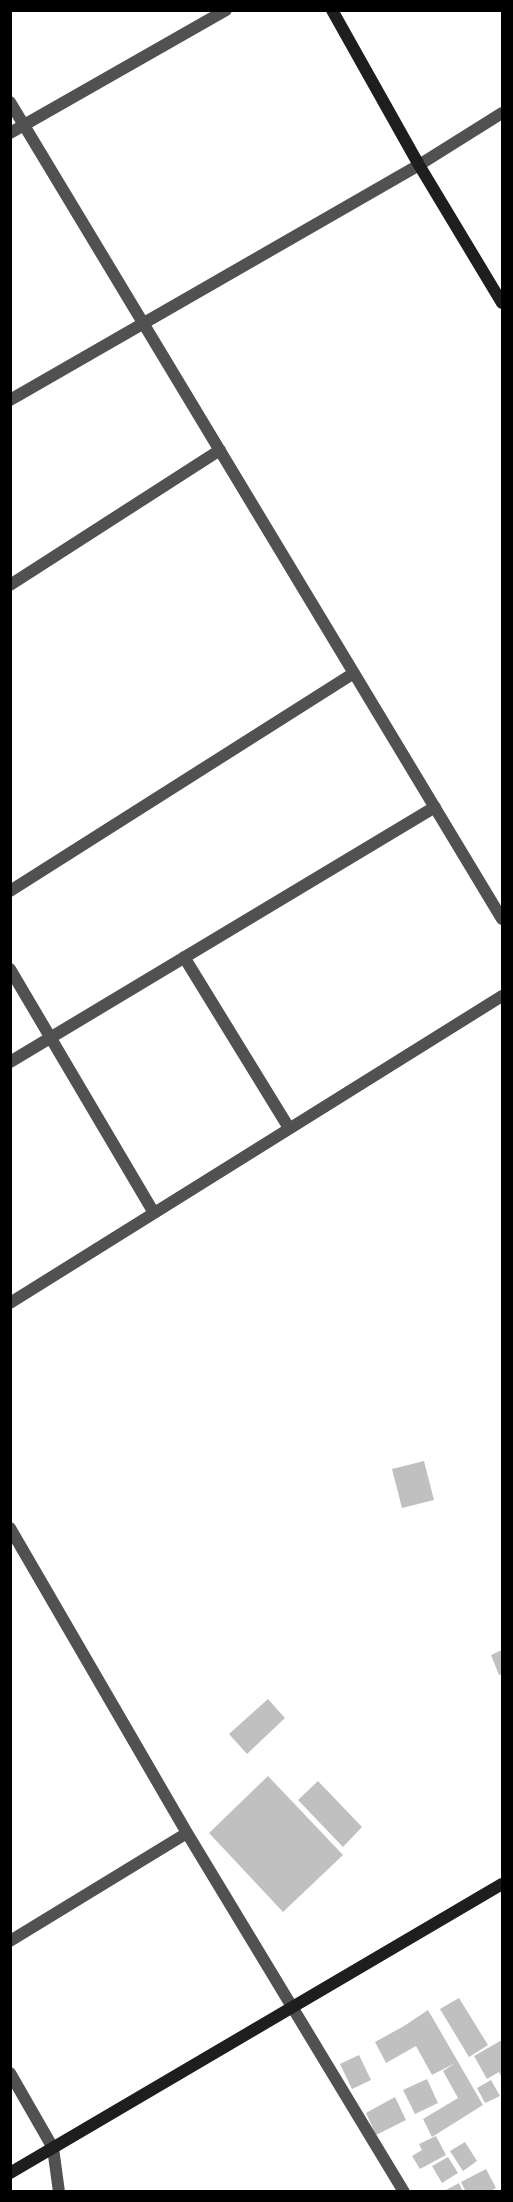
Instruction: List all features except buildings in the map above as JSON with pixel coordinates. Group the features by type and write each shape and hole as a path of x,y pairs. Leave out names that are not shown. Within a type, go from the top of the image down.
{"main road":[{"path":"332,10 419,165 502,303"},
{"path":"10,2173 502,1884"}],"street":[{"path":"10,133 226,10"},
{"path":"10,102 502,919"},
{"path":"10,400 419,165 502,112"},
{"path":"10,585 220,450"},
{"path":"10,891 354,673"},
{"path":"10,1062 435,807"},
{"path":"184,957 289,1128"},
{"path":"10,969 154,1213"},
{"path":"10,1303 502,996"},
{"path":"10,1528 187,1833 404,2192"},
{"path":"10,1941 187,1833"},
{"path":"10,2073 53,2148 59,2192"}]}
